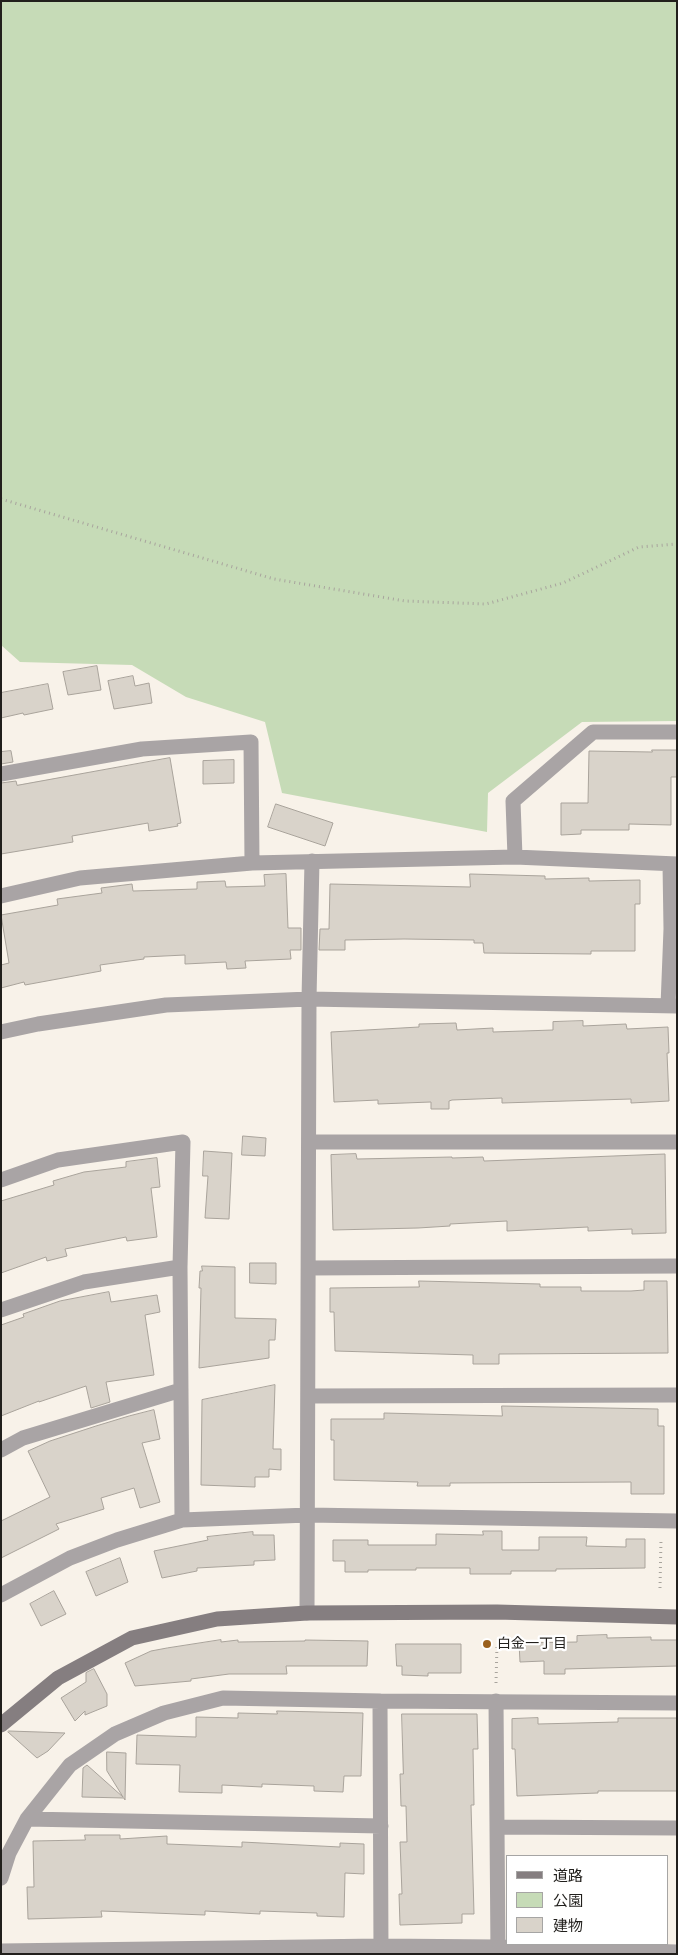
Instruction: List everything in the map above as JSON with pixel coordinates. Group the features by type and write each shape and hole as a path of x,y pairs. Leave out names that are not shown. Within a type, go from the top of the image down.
{"street":[{"path":"515,857 513,801 593,732 677,732"},
{"path":"1,774 142,748 251,742 252,863"},
{"path":"1,896 80,878 252,863 515,857 674,864 671,929 672,1006 309,999 166,1005 38,1024 1,1032"},
{"path":"307,1613 309,999 312,861"},
{"path":"1,1180 58,1160 183,1142 180,1267 182,1520"},
{"path":"310,1142 677,1142"},
{"path":"308,1268 677,1266"},
{"path":"1,1310 84,1282 180,1267"},
{"path":"1,1450 23,1438 181,1390"},
{"path":"309,1396 677,1395"},
{"path":"1,1596 70,1558 117,1540 182,1520 308,1515 677,1521"},
{"path":"1,1725 58,1678 132,1638 217,1619 307,1613 497,1612 677,1617"},
{"path":"1,1878 9,1853 27,1819 70,1765 115,1734 164,1713 223,1698 677,1703"},
{"path":"380,1701 381,1950"},
{"path":"496,1701 498,1950"},
{"path":"27,1819 381,1826"},
{"path":"497,1827 677,1828"},
{"path":"1,1951 498,1950 677,1952"}],"path":[{"path":"1,499 274,579 405,601 486,604 564,583 639,547 677,544"},
{"path":"660,1588 661,1545"},
{"path":"496,1684 497,1644"}],"green space":[{"path":"1,1 677,1 677,721 582,722 488,793 487,832 282,793 265,722 186,697 132,665 20,662 1,645"}],"building":[{"path":"97,666 101,690 68,695 63,672"},
{"path":"133,676 135,686 149,683 152,703 114,709 108,681"},
{"path":"48,684 53,709 1,718 1,693"},
{"path":"652,750 677,750 677,777 671,777 671,825 629,824 629,830 581,830 581,834 561,835 561,803 588,803 589,751 652,752"},
{"path":"11,751 13,762 1,764 1,752"},
{"path":"170,758 181,823 177,824 178,826 149,831 148,823 72,836 73,842 1,854 1,783 16,781 17,785"},
{"path":"234,760 234,783 203,784 203,761"},
{"path":"276,804 333,823 325,846 268,827"},
{"path":"286,874 288,928 301,928 301,950 290,950 291,959 245,961 246,968 227,969 226,962 185,964 185,955 144,957 144,959 100,965 101,971 25,985 24,982 1,988 1,965 9,963 1,915 58,905 57,899 102,893 101,888 132,884 133,891 197,889 197,882 225,881 226,887 265,886 264,875"},
{"path":"470,874 545,876 545,879 589,878 589,881 640,880 640,904 635,904 635,951 591,951 591,954 484,953 483,943 474,943 474,940 404,939 345,940 345,950 319,950 320,929 329,929 330,884 470,887"},
{"path":"583,1021 583,1026 626,1024 627,1029 668,1027 669,1101 631,1103 631,1099 502,1103 502,1098 452,1100 449,1101 449,1109 431,1109 431,1102 378,1104 378,1100 334,1102 331,1032 419,1027 419,1024 456,1023 457,1030 493,1028 493,1032 553,1030 553,1022"},
{"path":"243,1136 266,1138 265,1156 242,1155"},
{"path":"204,1151 232,1153 229,1219 205,1218 208,1176 203,1176"},
{"path":"356,1154 357,1159 483,1157 484,1161 665,1154 666,1233 632,1234 632,1229 588,1231 588,1227 507,1231 507,1221 418,1228 333,1230 331,1155"},
{"path":"157,1158 160,1187 151,1188 157,1237 127,1241 126,1237 65,1249 67,1256 47,1261 46,1257 1,1273 1,1201 54,1185 53,1181 84,1172 126,1167 126,1162"},
{"path":"250,1263 276,1263 276,1284 250,1283"},
{"path":"202,1266 235,1267 235,1318 276,1319 275,1340 269,1340 269,1358 199,1368 201,1288 199,1288"},
{"path":"419,1281 540,1284 540,1287 581,1287 581,1291 631,1291 644,1290 644,1281 667,1281 668,1353 499,1354 499,1364 473,1364 473,1355 335,1351 334,1312 330,1312 330,1288 419,1287"},
{"path":"109,1292 111,1302 157,1295 160,1312 145,1315 154,1375 106,1382 110,1402 91,1408 86,1386 1,1416 1,1325 24,1317 23,1314 60,1301"},
{"path":"275,1385 273,1449 281,1449 281,1470 269,1469 269,1477 255,1477 255,1487 201,1485 202,1400"},
{"path":"502,1406 658,1409 658,1426 664,1426 664,1494 631,1494 631,1482 450,1483 450,1486 417,1486 418,1482 334,1480 334,1440 331,1440 331,1419 384,1419 384,1413 502,1416"},
{"path":"154,1410 160,1439 142,1443 160,1502 140,1508 134,1488 101,1498 104,1509 56,1524 59,1529 1,1558 1,1521 50,1497 28,1451 50,1441 96,1426"},
{"path":"483,1531 502,1531 502,1550 539,1550 539,1537 587,1537 586,1546 626,1547 626,1539 645,1539 645,1568 511,1571 511,1574 470,1574 470,1568 416,1568 416,1570 345,1572 345,1561 333,1561 333,1540 368,1540 368,1545 436,1545 436,1534 483,1535"},
{"path":"253,1532 253,1535 274,1535 275,1560 254,1561 254,1565 197,1568 197,1571 162,1578 154,1551 208,1540 207,1537"},
{"path":"120,1558 128,1582 96,1596 86,1572"},
{"path":"54,1591 66,1614 41,1626 30,1604"},
{"path":"607,1635 607,1638 651,1637 651,1640 677,1640 677,1666 565,1669 565,1674 544,1674 544,1661 520,1662 519,1643 577,1642 577,1636"},
{"path":"221,1640 221,1642 238,1640 238,1642 368,1641 367,1666 286,1666 287,1674 229,1674 191,1679 191,1681 135,1686 125,1663 151,1651"},
{"path":"396,1644 461,1644 461,1673 428,1673 428,1676 402,1675 402,1666 397,1666"},
{"path":"94,1669 107,1694 107,1706 85,1715 85,1711 75,1721 61,1698 86,1682 86,1673"},
{"path":"277,1711 363,1713 361,1776 344,1776 343,1792 314,1791 314,1786 262,1784 262,1787 222,1785 222,1793 179,1792 180,1765 136,1764 137,1735 196,1737 196,1717 238,1718 238,1713 277,1714"},
{"path":"402,1714 477,1714 478,1749 473,1749 474,1805 471,1805 474,1914 462,1914 462,1923 400,1925 399,1894 402,1894 400,1842 407,1842 406,1806 401,1806 400,1774 403,1774"},
{"path":"538,1718 538,1724 618,1722 618,1718 677,1718 677,1791 598,1791 598,1793 517,1796 515,1749 512,1749 512,1719"},
{"path":"9,1731 65,1733 48,1751 37,1758"},
{"path":"107,1752 126,1753 125,1800 124,1798 82,1797 83,1768 87,1765 123,1797 107,1771"},
{"path":"85,1835 120,1835 120,1839 167,1836 167,1844 242,1847 242,1842 340,1847 340,1843 364,1844 364,1874 345,1873 344,1917 317,1916 317,1913 260,1911 260,1914 205,1911 205,1915 101,1911 102,1917 28,1919 27,1887 34,1887 33,1841 85,1840"}],"place":[{"name":"白金一丁目","path":"487,1644"}]}
